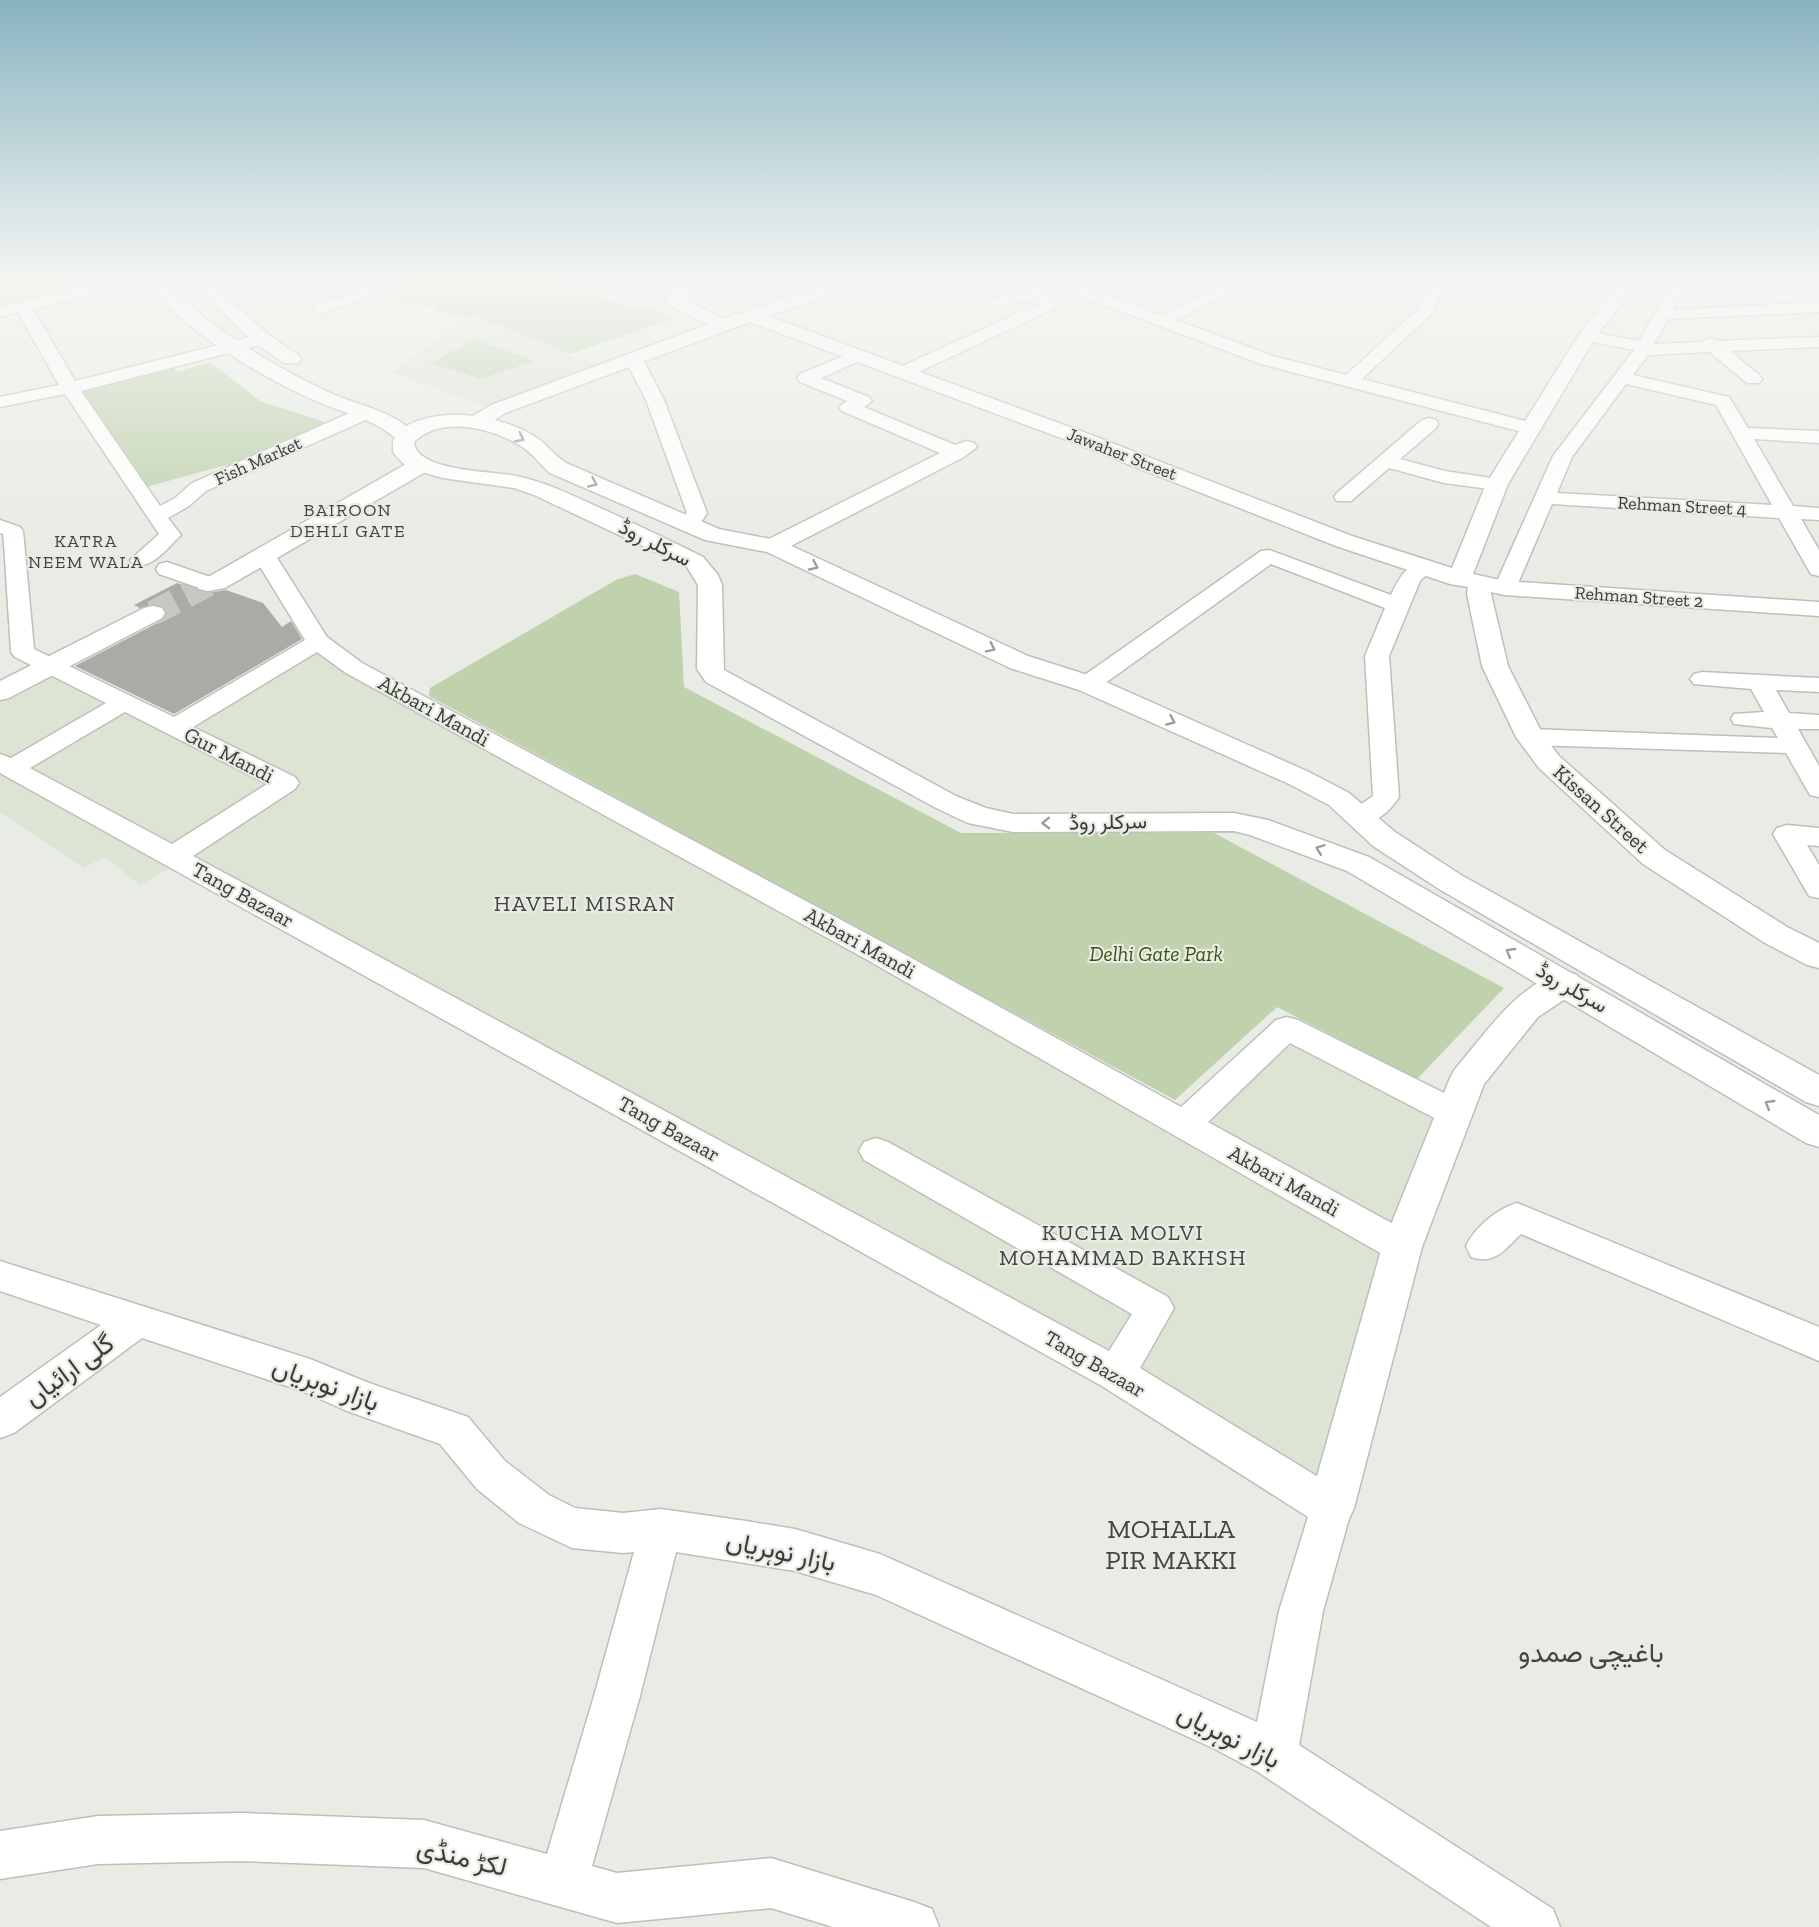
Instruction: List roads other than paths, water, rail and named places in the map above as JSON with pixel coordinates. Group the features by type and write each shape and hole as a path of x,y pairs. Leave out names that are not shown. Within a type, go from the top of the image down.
{"main road":[{"path":"271,369 290,381 391,425 405,438 402,445 403,453 421,465"},
{"name":"سرکلر روڈ","path":"307,369 339,387 408,411 450,422"},
{"path":"478,422 498,409 604,369"},
{"name":"Jawaher Street","path":"895,369 1308,527 1423,568 1481,584"},
{"path":"1481,584 1497,484 1567,369"},
{"name":"سرکلر روڈ","path":"405,438 424,427 450,422 478,422 494,426 542,451 543,455 558,468 685,524 740,542 773,546 1018,662 1088,684 1299,778 1332,795 1384,839 1492,907 1819,1092"},
{"name":"سرکلر روڈ","path":"471,475 516,471 530,466 543,455"},
{"path":"208,584 216,583 421,465"},
{"name":"سرکلر روڈ","path":"421,465 443,471 520,483 546,492 695,562 706,575 710,585 710,669 715,676 964,811 1013,823 1234,822 1300,841 1358,864 1819,1133"},
{"path":"695,562 740,542"},
{"name":"Rehman Street 2","path":"1481,584 1819,609"},
{"name":"Kissan Street","path":"1481,584 1479,594 1495,666 1530,737 1549,762 1654,857 1776,935 1819,957"},
{"path":"0,692 153,613"},
{"path":"1358,864 1373,854 1384,839"},
{"path":"1331,1508 1402,1247 1468,1078 1526,1008 1565,983"}],"street":[{"path":"59,369 170,535 141,560"},
{"path":"0,402 70,388 145,369"},
{"path":"639,369 655,400 697,513 685,524"},
{"path":"773,546 962,450 848,407 863,401 806,378 827,369"},
{"path":"904,372 911,369"},
{"path":"1302,369 1530,428"},
{"path":"1350,381 1363,369"},
{"path":"1481,584 1545,498 1563,456 1628,369"},
{"path":"1741,369 1753,379"},
{"path":"1621,378 1723,401 1819,568"},
{"name":"Fish Market","path":"156,516 182,502 199,487 363,414"},
{"path":"1344,497 1429,424"},
{"path":"1741,433 1819,437"},
{"path":"1386,461 1444,477 1497,484"},
{"name":"Rehman Street 4","path":"1545,498 1819,514"},
{"name":"Gur Mandi","path":"0,526 13,531 23,652 286,783 173,856"},
{"path":"175,728 318,642 264,555"},
{"path":"1088,684 1269,556 1396,605"},
{"path":"166,568 208,584"},
{"path":"1360,817 1386,797 1376,662 1396,605 1411,577 1423,568"},
{"name":"Akbari Mandi","path":"318,642 354,668 864,945 1402,1247"},
{"path":"1702,679 1819,685"},
{"path":"1758,682 1819,789"},
{"path":"6,765 124,702"},
{"path":"1743,719 1819,722"},
{"path":"1530,737 1793,746"},
{"name":"Tang Bazaar","path":"6,765 649,1114 1116,1374 1331,1508"},
{"path":"1819,837 1788,834 1819,890"},
{"path":"1184,1124 1287,1028 1454,1113"},
{"path":"876,1151 1155,1308 1116,1374"},
{"path":"1484,1246 1517,1217 1819,1344"},
{"name":"بازار نوہریاں","path":"0,1276 310,1376 361,1398 454,1430 491,1475 534,1509 572,1528 623,1533 661,1529 795,1550 880,1575 1231,1733 1274,1756 1535,1927"},
{"name":"گلی ارائیاں","path":"0,1420 137,1320"},
{"path":"1274,1756 1301,1611 1331,1508"},
{"path":"563,1883 661,1529"},
{"name":"لکڑ منڈی","path":"0,1855 98,1840 241,1837 424,1844 617,1898 771,1883 914,1927"}],"tunnel":[{"path":"153,613 208,584"}],"district":[{"name":"BAIROON DEHLI GATE","path":"348,520"},
{"name":"KATRA NEEM WALA","path":"86,551"},
{"name":"HAVELI MISRAN","path":"585,903"},
{"name":"KUCHA MOLVI MOHAMMAD BAKHSH","path":"1123,1244"},
{"name":"MOHALLA PIR MAKKI","path":"1171,1544"},
{"name":"باغیچی صمدو","path":"1591,1653"}],"park label":[{"name":"Delhi Gate Park","path":"1156,954"}]}
